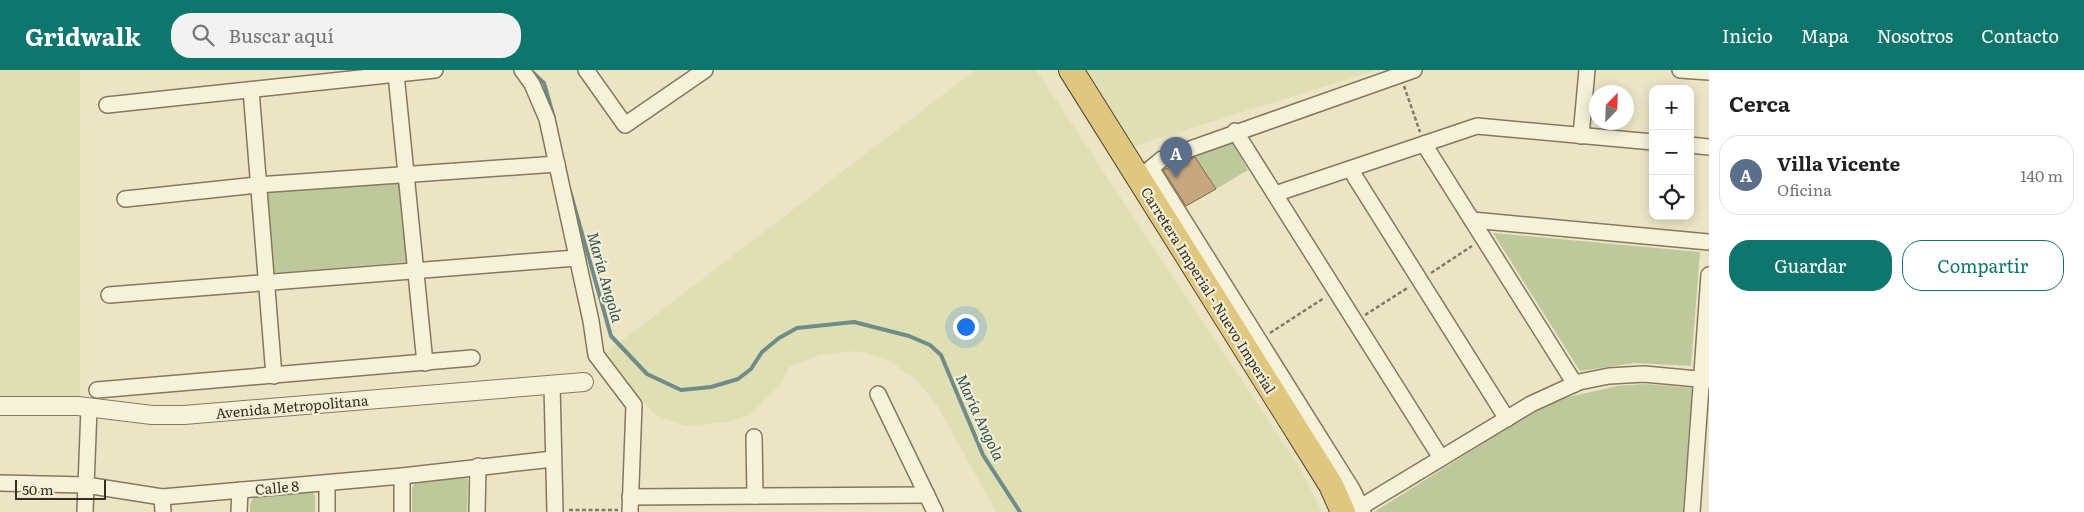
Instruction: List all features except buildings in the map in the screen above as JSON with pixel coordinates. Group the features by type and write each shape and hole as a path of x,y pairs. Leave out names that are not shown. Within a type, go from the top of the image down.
{"highway":[{"name":"Carretera Imperial - Nuevo Imperial","path":"1071,70 1145,173 1332,485 1355,511"}],"street":[{"path":"107,105 435,70"},
{"path":"522,70 532,84 547,119 591,321 596,355 634,405 630,506 755,496 927,495"},
{"path":"586,70 625,125 705,70"},
{"path":"1581,136 1587,70"},
{"path":"1680,70 1709,72"},
{"path":"1407,72 1235,131 1162,159 1145,173 1258,341 1355,511 1531,404 1575,384 1628,375 1705,379"},
{"path":"396,74 425,363"},
{"path":"251,90 257,185 274,376"},
{"path":"1275,194 1477,126 1649,142"},
{"path":"1235,131 1442,458"},
{"path":"1424,144 1575,384"},
{"path":"1694,145 1709,147"},
{"path":"125,199 257,185 557,164"},
{"path":"1350,169 1507,419"},
{"path":"1472,220 1709,242"},
{"path":"109,295 576,258"},
{"path":"1692,512 1702,455 1709,275"},
{"path":"98,390 472,358"},
{"name":"Avenida Metropolitana","path":"0,406 78,406 152,415 184,415 584,382"},
{"path":"552,385 555,511"},
{"path":"878,394 935,512"},
{"path":"85,512 89,408"},
{"path":"754,437 755,496"},
{"name":"Calle 8","path":"0,483 86,484 162,504 240,490 402,476 553,459"},
{"path":"477,512 478,466"},
{"path":"402,476 402,512"},
{"path":"327,483 327,512"},
{"path":"240,490 240,512"}],"path":[{"path":"1407,72 1424,144"},
{"path":"1258,341 1335,290"},
{"path":"555,511 630,506"}],"green space":[{"path":"0,70 80,70 80,400 0,400"},
{"path":"975,70 1036,70 1300,468 1322,512 996,512 937,405 916,380 888,360 857,351 820,355 789,367 781,384 750,415 728,422 685,426 654,414 603,355"},
{"path":"1077,70 1377,70 1131,147"},
{"path":"1231,141 1248,170 1216,189 1193,154"},
{"path":"400,179 409,262 273,273 265,190"},
{"path":"1493,233 1700,252 1691,366 1635,363 1580,371"},
{"path":"1646,384 1692,388 1683,512 1374,512 1527,416 1564,398 1617,386"},
{"path":"461,475 468,479 467,512 412,512 412,488 416,480"},
{"path":"311,490 315,496 315,512 250,512 250,504 254,496"}],"waterway":[{"name":"María Angola","path":"530,70 544,83 554,118"},
{"name":"María Angola","path":"570,191 611,336 647,374 681,390 711,387 738,379 751,369 762,352 779,338 797,328 854,322 909,336 930,345 941,355 983,455 1020,512"}],"place":[{"name":"Villa Vicente","path":"1176,178"}]}
